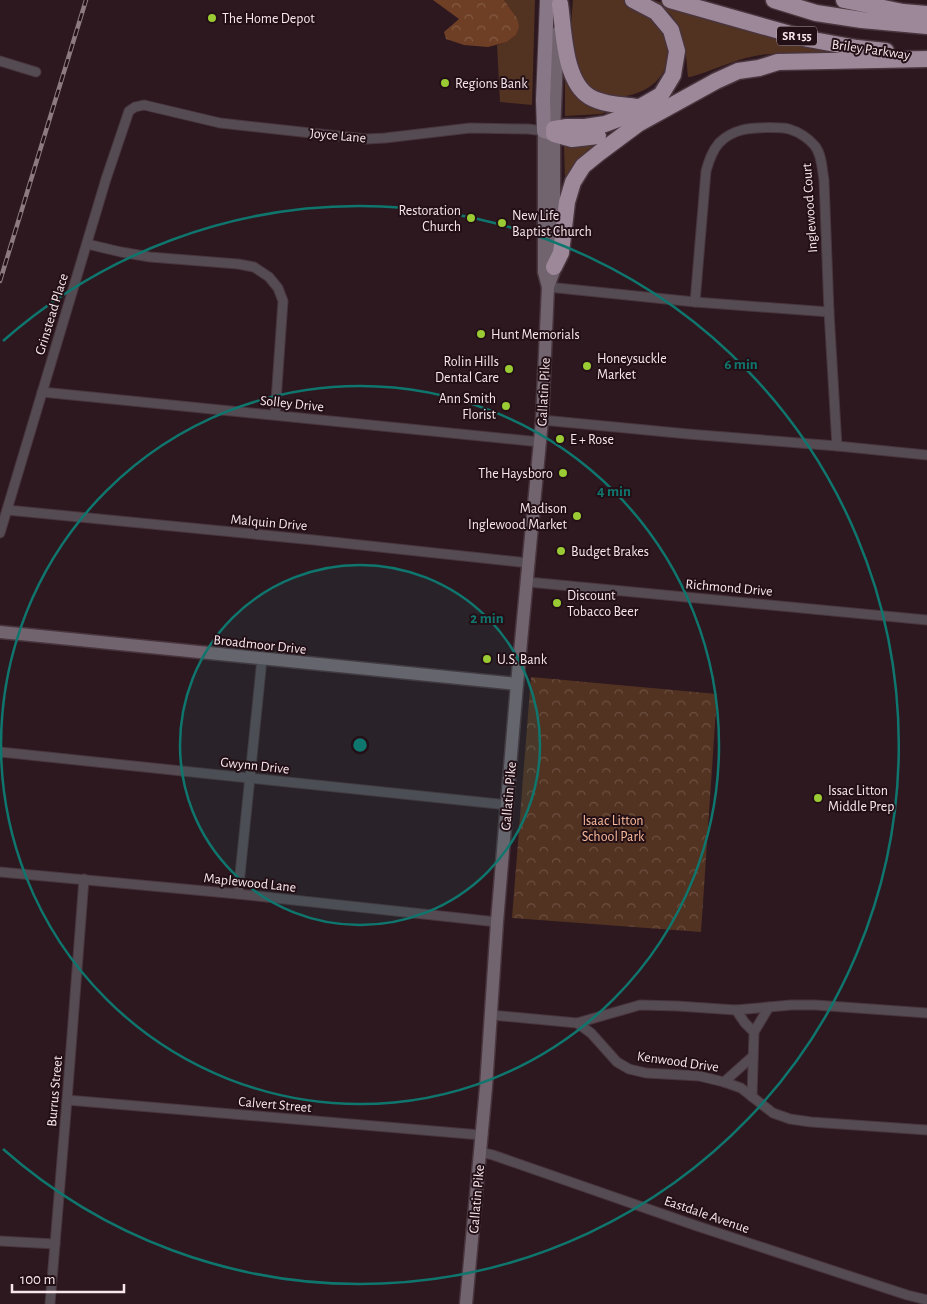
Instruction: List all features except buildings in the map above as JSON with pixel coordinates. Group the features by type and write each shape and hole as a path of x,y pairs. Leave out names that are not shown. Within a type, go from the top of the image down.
{"highway":[{"path":"550,131 567,126 585,127 605,124 621,118 661,94 673,75 677,51 671,30 656,12 633,0"},
{"name":"Briley Parkway","path":"670,0 808,39 857,48 927,57"},
{"name":"Briley Parkway","path":"774,0 816,13 862,20 927,26"},
{"path":"844,0 903,12 927,14"},
{"path":"553,2 569,67 576,84 588,96 600,102 639,107"},
{"path":"554,268 561,252 568,202 573,182 583,166 638,124 738,71 759,68 778,62 927,57"},
{"path":"550,131 572,139 604,135 638,124"}],"main road":[{"name":"Gallatin Pike","path":"466,1304 486,1086 497,922 517,684 542,420 548,287 554,268 550,131 542,100 553,2"},
{"name":"Gallatin Pike","path":"548,287 544,272 550,131"},
{"name":"Broadmoor Drive","path":"0,632 517,684"}],"street":[{"path":"0,61 36,72"},
{"name":"Joyce Lane","path":"135,106 144,105 220,123 366,139 470,128 550,131"},
{"name":"Grinstead Place","path":"0,533 106,180 129,111 135,106"},
{"name":"Inglewood Court","path":"696,302 706,171 711,155 719,144 730,135 743,129 789,129 805,137 816,148 822,162 824,180 837,446"},
{"path":"87,244 150,257 238,264 254,267 269,277 278,288 283,301 275,415"},
{"path":"548,287 696,302 829,312"},
{"name":"Solley Drive","path":"42,392 540,442"},
{"path":"542,420 927,455"},
{"name":"Malquin Drive","path":"7,510 528,563"},
{"name":"Richmond Drive","path":"528,582 927,620"},
{"path":"238,894 262,659"},
{"name":"Gwynn Drive","path":"0,752 508,805"},
{"name":"Maplewood Lane","path":"0,872 238,894 497,922"},
{"name":"Burrus Street","path":"50,1304 68,1100 84,879"},
{"path":"491,1016 577,1023 640,1005 736,1010 815,1005 927,1013"},
{"path":"752,1097 754,1032 769,1007"},
{"path":"736,1010 754,1032"},
{"name":"Kenwood Drive","path":"577,1023 591,1033 618,1062 629,1069 646,1073 699,1076 724,1082 741,1088 773,1113 790,1119 927,1130"},
{"path":"724,1082 753,1056"},
{"name":"Calvert Street","path":"68,1100 480,1135"},
{"name":"Eastdale Avenue","path":"480,1152 492,1154 907,1300 927,1300"},
{"path":"0,1241 55,1244"}],"green space":[{"path":"433,0 504,0 517,18 519,27 516,35 507,42 488,47 464,45 446,39 444,32 459,19"},
{"path":"504,0 535,0 532,105 500,102 497,45 507,42 516,35 517,18"},
{"path":"573,0 627,0 659,24 664,32 667,43 668,60 662,74 652,85 638,93 622,97 607,96 592,90 581,79 572,51"},
{"path":"653,0 763,35 829,51 828,54 766,54 739,60 688,77 686,53 680,29 671,15"},
{"path":"565,77 609,111 601,114 565,116"},
{"path":"564,145 598,145 565,179"},
{"name":"Isaac Litton School Park","path":"531,677 717,694 701,932 512,918"}],"railway":[{"path":"0,281 86,0"}],"place":[{"name":"The Home Depot","path":"212,18"},
{"name":"Regions Bank","path":"445,83"},
{"name":"Restoration Church","path":"471,218"},
{"name":"New Life Baptist Church","path":"502,223"},
{"name":"Hunt Memorials","path":"481,334"},
{"name":"Honeysuckle Market","path":"587,366"},
{"name":"Rolin Hills Dental Care","path":"509,369"},
{"name":"Ann Smith Florist","path":"506,406"},
{"name":"E + Rose","path":"560,439"},
{"name":"The Haysboro","path":"563,473"},
{"name":"Madison Inglewood Market","path":"577,516"},
{"name":"Budget Brakes","path":"561,551"},
{"name":"Discount Tobacco Beer","path":"557,603"},
{"name":"U.S. Bank","path":"487,659"},
{"name":"Issac Litton Middle Prep","path":"818,798"}]}
